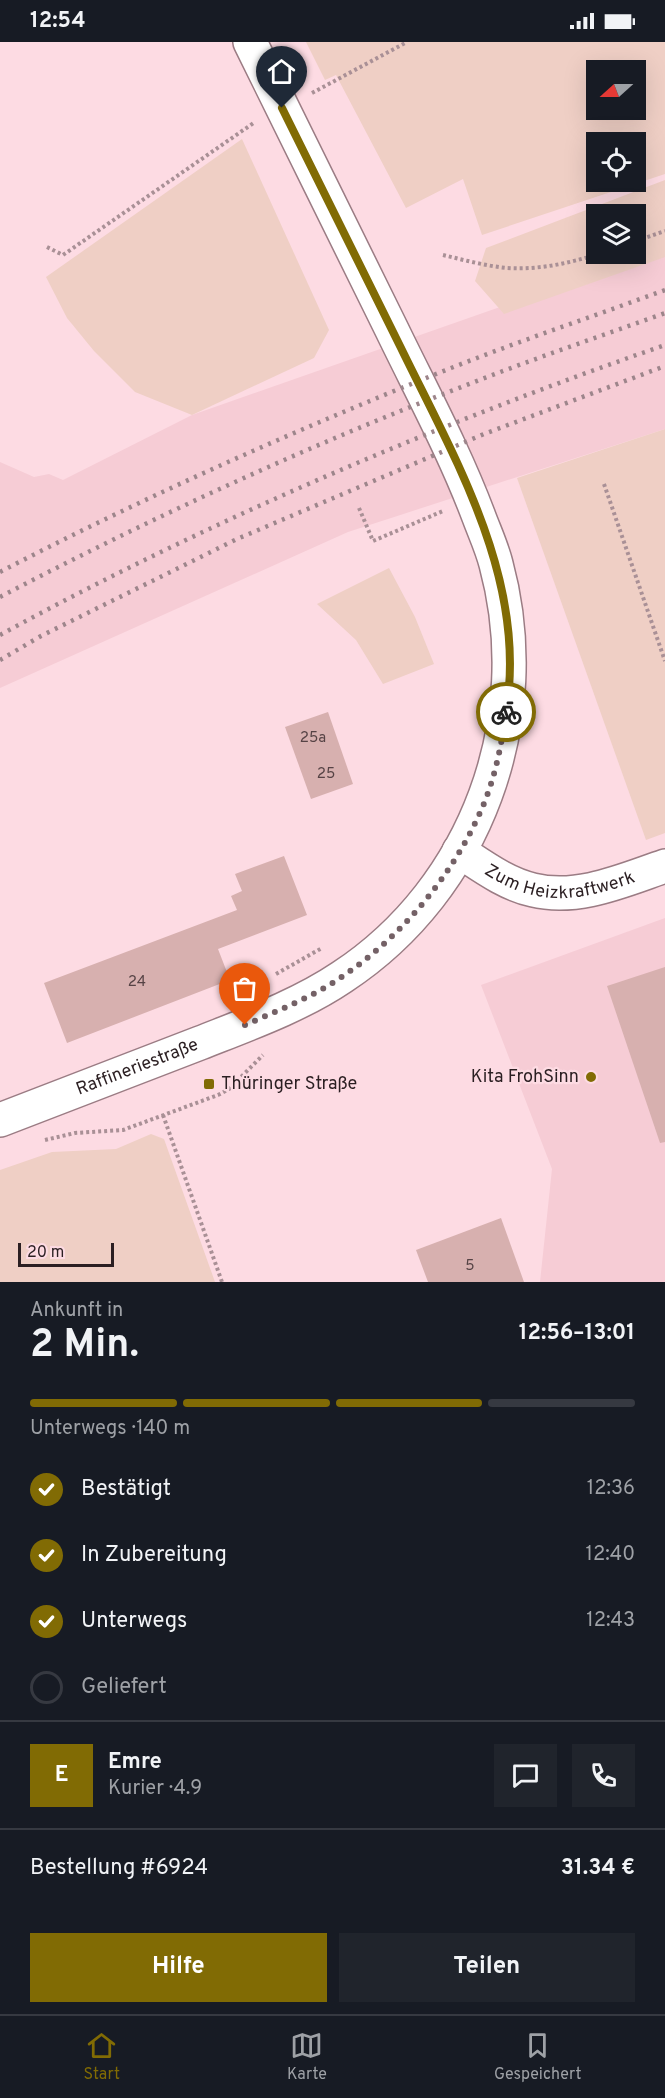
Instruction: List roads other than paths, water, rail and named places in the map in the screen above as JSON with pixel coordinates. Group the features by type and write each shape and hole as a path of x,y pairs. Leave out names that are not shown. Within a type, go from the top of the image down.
{"main road":[{"name":"Raffineriestraße","path":"0,1120 245,1025 319,990 358,965 399,929 427,899 459,851 485,800 495,767 509,698 511,657 507,614 496,562 465,479 250,42"},
{"name":"Zum Heizkraftwerk","path":"459,851 513,883 550,893 568,893 602,887 665,866"}],"railway":[{"path":"0,572 167,490 337,415 478,358 665,290"},
{"path":"0,597 171,512 346,433 489,376 665,313"},
{"path":"0,635 161,552 326,476 495,407 665,345"},
{"path":"0,660 41,636 237,539 484,434 665,366"}],"place":[{"name":"Kita FrohSinn","path":"591,1077"},
{"name":"Thüringer Straße","path":"209,1084"}]}
